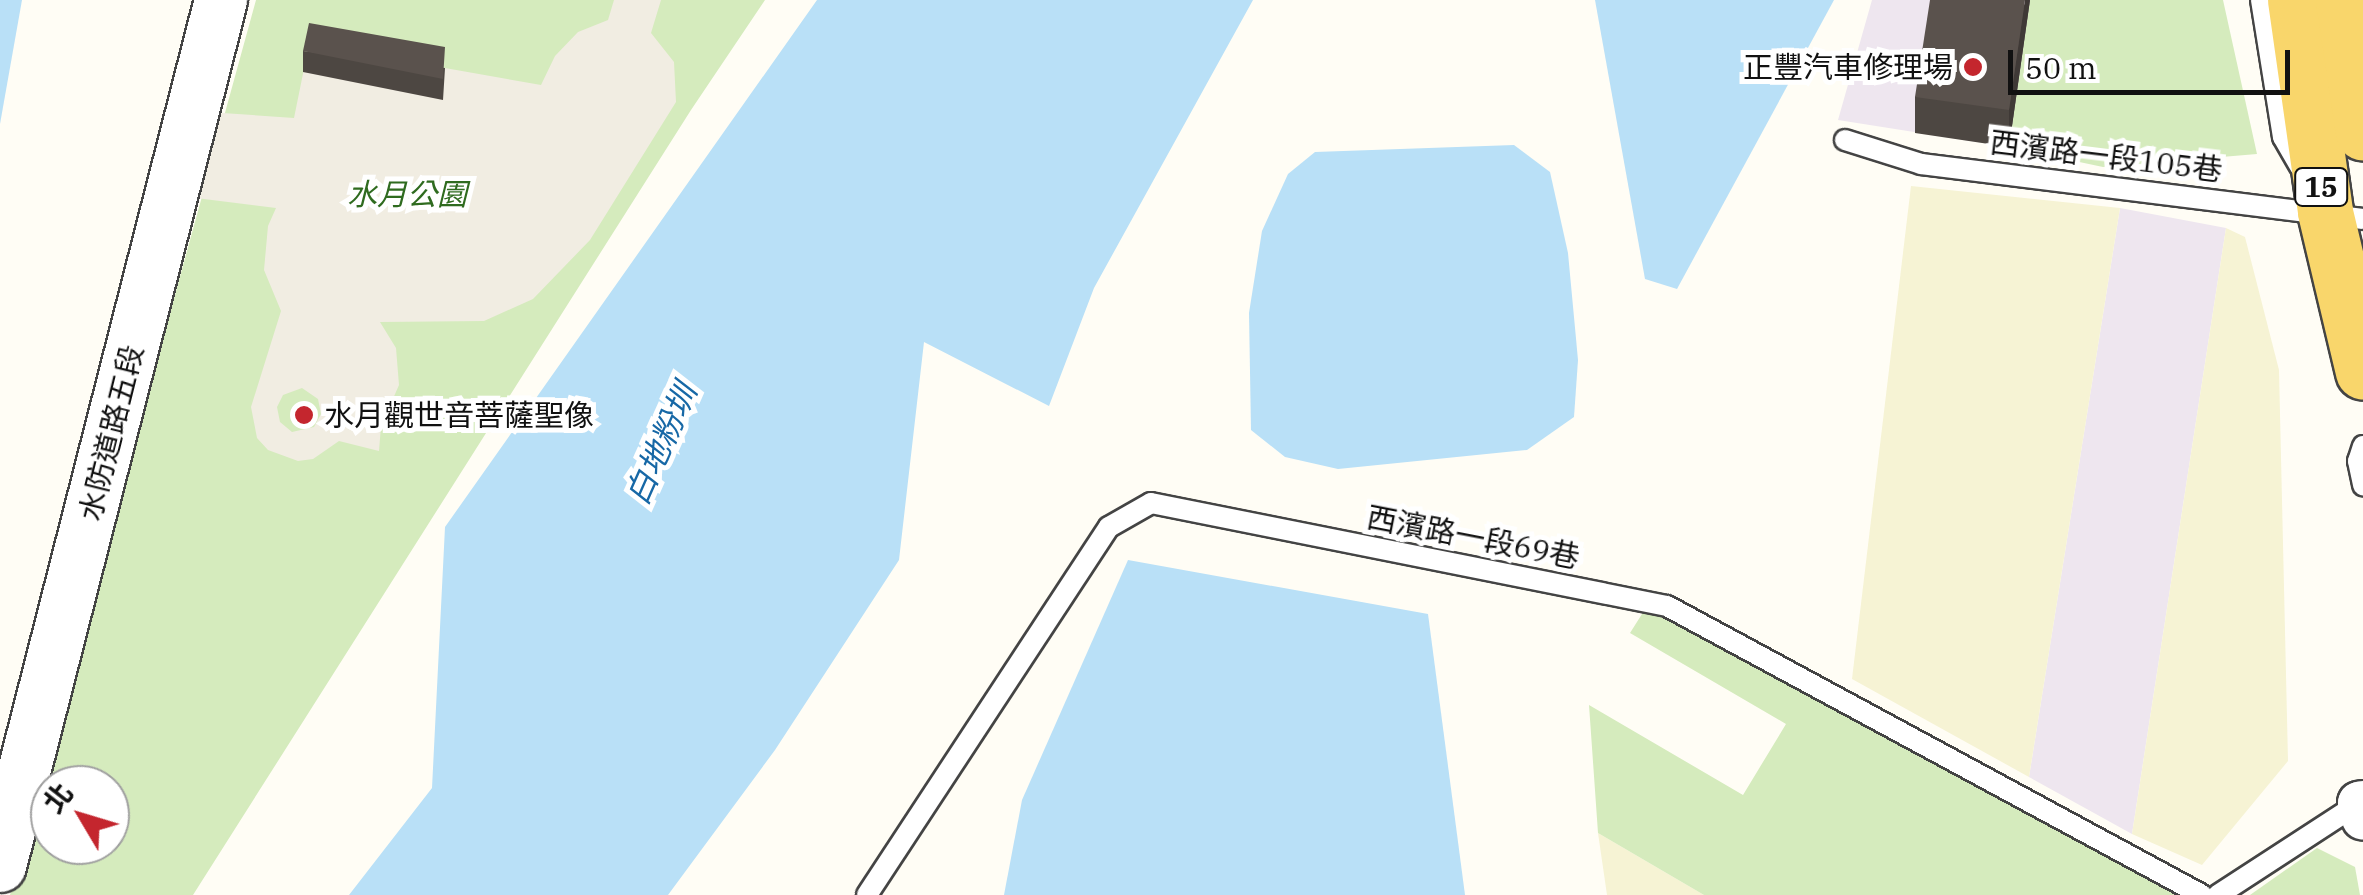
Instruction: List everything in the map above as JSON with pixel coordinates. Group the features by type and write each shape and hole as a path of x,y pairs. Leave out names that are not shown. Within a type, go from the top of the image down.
{"main road":[{"name":"15","path":"2295,0 2344,216 2363,372"},
{"name":"15","path":"2343,0 2363,133"}],"street":[{"name":"水防道路五段","path":"0,866 221,0"}],"lane":[{"path":"2260,0 2283,137 2344,216"},
{"name":"西濱路一段105巷","path":"1845,140 1921,164 2344,216"},
{"path":"2363,446 2358,461 2363,486"},
{"name":"西濱路一段69巷","path":"867,895 1109,527 1150,503 1667,606 2202,895"},
{"path":"2218,895 2362,808"}],"shaded area":[{"path":"614,0 661,0 651,33 674,62 676,102 590,240 533,299 484,321 380,322 396,348 399,385 381,426 379,451 339,441 313,459 298,461 268,450 257,438 251,407 281,311 264,270 268,226 276,208 172,195 193,111 294,118 309,44 541,85 555,56 578,32 608,20","holes":["302,388 318,399 321,414 314,427 292,432 280,422 277,407 283,395"]},
{"path":"1872,0 2030,0 2009,147 1838,120"},
{"path":"1911,186 2120,208 2029,777 1852,679"},
{"path":"2120,208 2226,228 2132,834 2029,777"},
{"path":"2226,228 2245,237 2279,370 2288,761 2202,865 2132,834"},
{"path":"1598,833 1704,895 1607,895"}],"green space":[{"name":"水月公園","path":"256,0 765,0 691,110 193,895 10,895 30,822 30,865 130,865 130,765 46,765"},
{"path":"2030,0 2223,0 2257,154 2103,167 2009,147"},
{"path":"1654,595 2189,895 1704,895 1598,833 1589,705 1743,795 1786,724 1630,633"},
{"path":"2317,848 2355,867 2360,895 2250,895"}],"water":[{"path":"0,0 22,0 0,124"},
{"name":"白地粉圳","path":"817,0 1253,0 1094,288 1049,406 924,342 899,560 775,750 668,895 349,895 432,788 445,527"},
{"path":"1595,0 1834,0 1677,289 1645,279"},
{"path":"1514,145 1550,172 1568,253 1578,360 1574,417 1527,450 1338,469 1285,457 1251,430 1249,313 1262,231 1288,174 1315,152"},
{"path":"1128,560 1428,614 1465,895 1004,895 1022,800"}],"building":[{"name":"正豐汽車修理場","path":"1930,0 2025,0 2009,110 1915,97"},
{"path":"309,23 445,47 443,79 303,51"}],"place":[{"name":"正豐汽車修理場","path":"1973,67"},
{"name":"水月觀世音菩薩聖像","path":"304,415"}]}
